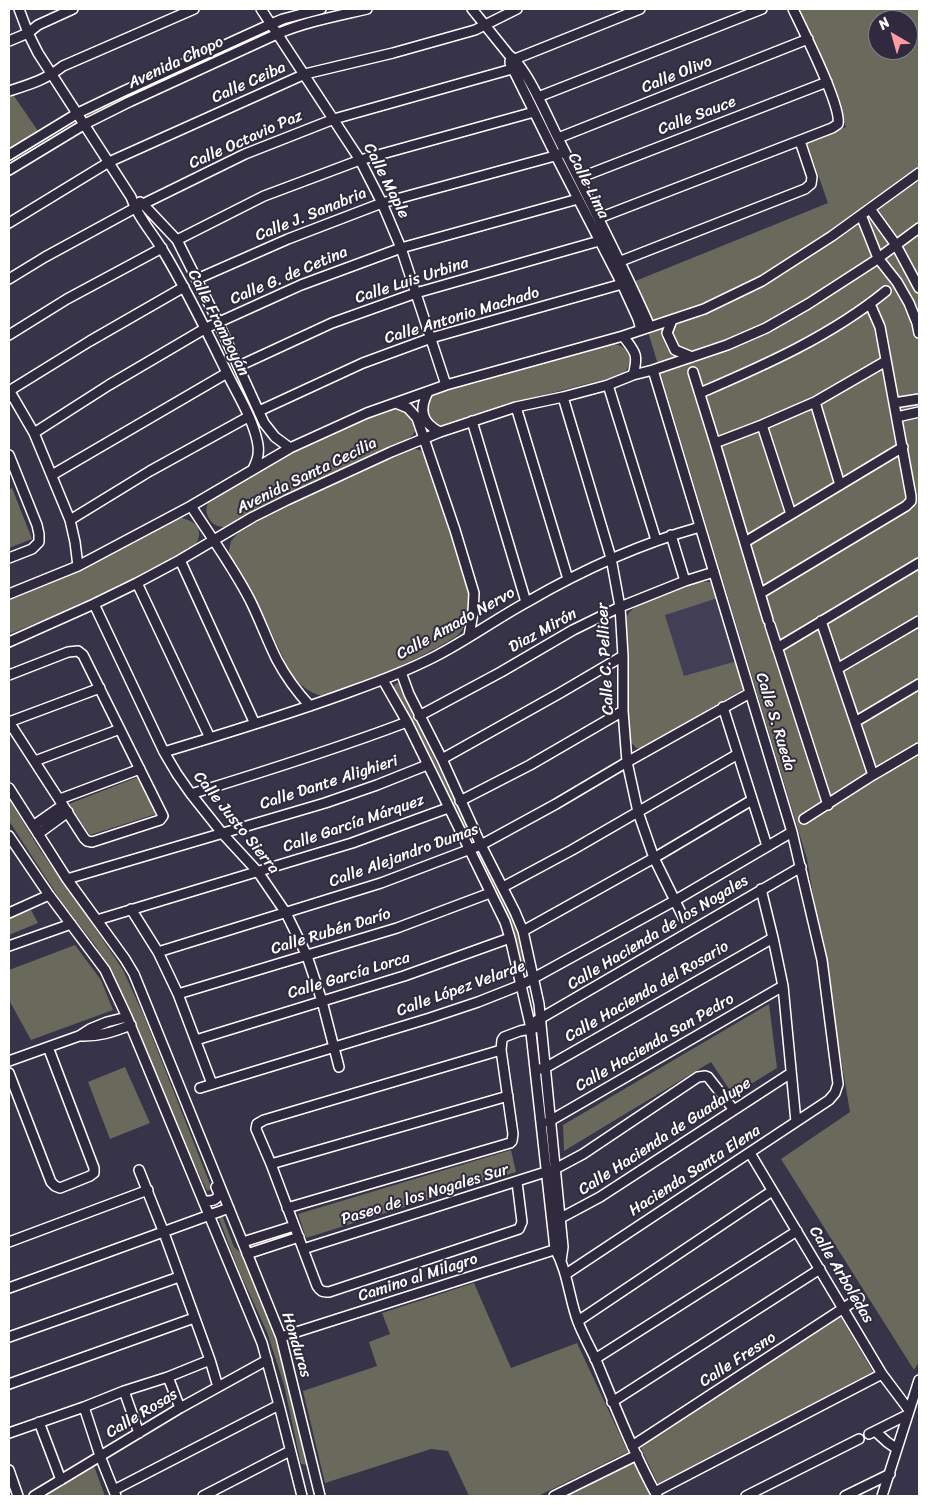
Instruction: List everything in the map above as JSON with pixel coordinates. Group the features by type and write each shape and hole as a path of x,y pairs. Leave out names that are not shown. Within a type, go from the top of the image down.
{"street":[{"name":"Calle Framboyán","path":"18,9 28,33 51,75 131,196 139,206 177,240 269,431 290,448"},
{"path":"9,41 73,9"},
{"path":"9,91 41,81 63,66 194,9"},
{"name":"Calle Maple","path":"261,9 360,160 382,203 401,248 446,385"},
{"name":"Avenida Chopo","path":"9,155 78,114 124,90 284,19 321,9"},
{"name":"Avenida Chopo","path":"9,170 85,124 277,34 367,9"},
{"name":"Calle Lima","path":"472,9 511,61 534,112 578,199 626,282"},
{"name":"Calle Ceiba","path":"9,223 109,162 305,74 393,53 475,30 517,9"},
{"name":"Calle Octavio Paz","path":"9,279 45,257 139,206 245,154 334,119 511,61 640,9"},
{"path":"538,98 762,9"},
{"path":"599,218 832,128 839,121 827,82 793,9"},
{"name":"Calle Olivo","path":"558,138 808,39"},
{"name":"Calle Lima","path":"511,61 522,70 538,98 621,261 641,330"},
{"name":"Calle Sauce","path":"579,178 827,82"},
{"path":"177,240 264,196 360,160 534,112"},
{"path":"621,261 805,189 811,184 812,177 800,140"},
{"name":"Calle J. Sanabria","path":"197,280 288,239 382,203 565,152"},
{"name":"Avenida Santa Cecilia","path":"9,594 78,566 190,506 290,448 367,413 446,385 622,336 704,309 762,281 832,236 919,173"},
{"name":"Calle G. de Cetina","path":"34,433 206,328 301,285 401,248 578,199"},
{"name":"Calle Framboyán","path":"139,206 206,328 248,417 259,449 253,469"},
{"path":"870,209 896,245 919,288"},
{"path":"861,215 878,258 897,282 909,303 919,333"},
{"name":"Avenida Santa Cecilia","path":"11,640 137,583 253,517 391,452 440,432 516,407 608,385 726,345 766,328 808,304 878,258 919,228"},
{"name":"Calle Luis Urbina","path":"239,366 332,323 416,292 600,240"},
{"path":"9,335 67,299 162,248"},
{"path":"626,282 650,327"},
{"name":"Calle Antonio Machado","path":"259,411 363,363 431,338 626,282"},
{"path":"78,566 70,520 34,433 9,390 184,287"},
{"path":"700,393 802,345 870,304 886,291"},
{"path":"761,593 906,506 910,501 911,496 903,447 880,327 870,304"},
{"path":"672,320 667,334 674,350 692,357"},
{"path":"622,336 633,349 638,360 633,375"},
{"path":"715,443 815,402 886,361"},
{"name":"Calle S. Rueda","path":"653,370 801,867 822,960 838,1082 837,1089"},
{"path":"52,475 227,372"},
{"path":"693,372 777,648 828,805"},
{"path":"608,385 656,540"},
{"path":"428,392 422,404 423,415 430,425 440,432"},
{"name":"Calle C. Pellicer","path":"563,397 611,558 620,607 623,656 622,711 627,762 638,812 654,858 683,917"},
{"path":"894,404 919,399"},
{"path":"815,402 840,485"},
{"path":"396,403 415,413 455,530 474,593 469,636"},
{"path":"516,407 568,579"},
{"path":"897,417 919,412"},
{"path":"70,520 150,471 248,417"},
{"path":"472,421 526,602"},
{"path":"762,425 791,514"},
{"path":"745,542 903,447"},
{"path":"9,455 39,534 39,542 32,549 9,558"},
{"path":"9,483 18,477"},
{"path":"190,506 250,600 273,653 284,673 310,706"},
{"name":"Calle Amado Nervo","path":"164,752 310,706 383,680 437,656 526,602 611,558 656,540 700,527"},
{"path":"671,535 685,581"},
{"path":"180,560 255,724"},
{"path":"777,648 919,563"},
{"name":"Diaz Mirón","path":"419,716 501,672 573,630 620,607 685,581 714,572"},
{"path":"137,583 210,738"},
{"name":"Calle Justo Sierra","path":"94,604 164,752 177,774 190,794 222,833 258,872 286,913 307,956 322,1001 339,1067"},
{"path":"821,621 873,775"},
{"path":"837,669 919,621"},
{"path":"9,675 68,652 75,651 83,655 100,688 163,816 160,820 87,842 9,722 100,688"},
{"path":"442,759 535,708 623,656"},
{"path":"401,672 419,716 442,759 460,801 523,931 539,1004 551,1120 551,1170"},
{"path":"383,680 407,722 510,938 530,1027 542,1125 551,1170 561,1260 578,1321 612,1402 656,1494 882,1374"},
{"path":"855,722 919,684"},
{"name":"Calle Alejandro Dumas","path":"158,952 381,883 469,851 556,804 750,693"},
{"path":"723,707 767,846"},
{"path":"460,801 530,765 622,711"},
{"path":"190,794 299,761 407,722"},
{"path":"34,761 120,729"},
{"path":"804,819 919,748"},
{"path":"502,887 572,850 738,754"},
{"name":"Calle Dante Alighieri","path":"67,879 325,803 427,765"},
{"path":"36,830 64,805 140,769"},
{"path":"9,788 67,879 134,974 203,1145 206,1162 219,1194 215,1200 203,1201"},
{"path":"523,931 654,858 752,800"},
{"name":"Calle García Márquez","path":"96,920 352,843 448,808"},
{"name":"Calle López Velarde","path":"200,1088 430,1018 521,985 674,901 792,832"},
{"name":"Honduras","path":"9,836 11,845 105,970 129,1021 262,1343 268,1360 302,1496"},
{"name":"Calle Hacienda de los Nogales","path":"500,1050 504,1036 540,1023 761,889 801,867"},
{"path":"761,889 783,986 796,1122"},
{"name":"Calle Rubén Darío","path":"178,994 397,928 490,893"},
{"path":"9,913 49,896"},
{"path":"131,909 158,952 178,994 212,1084"},
{"path":"9,946 71,924"},
{"name":"Calle García Lorca","path":"196,1040 414,972 510,938"},
{"name":"Calle Hacienda del Rosario","path":"535,1070 545,1068 773,938"},
{"name":"Calle Hacienda San Pedro","path":"542,1125 783,986"},
{"path":"9,1060 79,1036 104,1023 129,1021"},
{"path":"9,1073 51,1182 60,1188 90,1176 94,1173 94,1168 48,1046"},
{"path":"287,1208 504,1146 512,1141 508,1096 500,1050 264,1120 257,1124 256,1129 317,1286 320,1290 329,1292 519,1229 522,1222 516,1182"},
{"name":"Calle Hacienda de Guadalupe","path":"556,1220 600,1197 791,1073"},
{"name":"Paseo de los Nogales Sur","path":"303,1249 551,1170 583,1154 698,1077 708,1077 734,1110"},
{"name":"Hacienda Santa Elena","path":"566,1274 829,1100 837,1089"},
{"path":"271,1164 508,1096"},
{"name":"Honduras","path":"203,1145 281,1337 320,1496"},
{"name":"Calle Arboledas","path":"750,1153 882,1374 908,1413"},
{"path":"139,1170 164,1233 218,1387"},
{"path":"9,1242 148,1190"},
{"path":"578,1321 772,1191"},
{"path":"9,1288 229,1208"},
{"path":"243,1242 294,1226"},
{"path":"595,1359 797,1231"},
{"path":"248,1254 299,1237"},
{"name":"Camino al Milagro","path":"281,1337 559,1248"},
{"path":"612,1402 820,1269"},
{"path":"9,1337 179,1277"},
{"name":"Calle Fresno","path":"632,1446 859,1298"},
{"path":"9,1384 194,1318"},
{"path":"9,1433 168,1377 210,1360"},
{"name":"Calle Rosas","path":"34,1496 180,1408 268,1360"},
{"path":"168,1377 180,1408"},
{"path":"882,1496 919,1380"},
{"path":"124,1391 139,1433"},
{"path":"84,1407 100,1456 115,1493 279,1405"},
{"path":"897,1449 872,1433 908,1413"},
{"path":"40,1422 60,1480"},
{"path":"746,1496 859,1439"},
{"path":"203,1496 290,1451"},
{"path":"554,1496 637,1455"},
{"path":"296,1472 313,1469"},
{"path":"9,1470 18,1496"},
{"path":"846,1496 890,1474"}],"shaded area":[{"path":"718,598 737,661 684,677 665,614"}],"green space":[{"path":"796,9 919,9 919,1362 914,1370 781,1159 850,1112 807,859 633,282 828,203 807,143 846,127"},
{"path":"258,33 259,38 92,114 89,109"},
{"path":"14,96 38,131 9,148 9,97"},
{"path":"614,344 625,349 630,356 629,366 622,375 516,402 472,415 447,425 437,425 429,418 425,409 427,400 434,394 483,378"},
{"path":"399,407 413,414 417,428 413,435 406,440 304,486 226,527 215,525 208,517 206,509 209,501 214,496 277,460 314,442 391,408"},
{"path":"408,450 423,451 429,456 469,594 470,605 467,620 459,634 450,640 392,670 332,694 323,696 314,693 302,686 292,676 252,592 230,557 231,541 238,533 272,513 316,491"},
{"path":"12,488 32,539 9,548 9,490"},
{"path":"182,518 192,522 198,528 199,536 195,546 150,571 104,593 9,634 9,600 73,574"},
{"path":"712,582 718,598 665,615 684,676 737,661 745,688 643,748 636,748 630,741 628,726 627,616 637,606 693,584"},
{"path":"398,683 401,684 404,695 471,834 470,837 468,837 393,688"},
{"path":"138,777 156,814 90,835 69,804"},
{"path":"9,799 40,850 123,970 144,1016 212,1189 207,1191 150,1068 115,978 95,945 61,901 9,821"},
{"path":"479,854 513,919 521,940 526,965 524,968 509,922 478,858"},
{"path":"31,910 38,923 9,935 9,919"},
{"path":"75,945 101,980 113,1010 31,1040 9,1000 9,970"},
{"path":"769,1004 777,1068 733,1095 711,1062 564,1151 563,1125"},
{"path":"125,1067 150,1123 110,1139 88,1082"},
{"path":"511,1150 516,1172 306,1238 298,1214"},
{"path":"222,1215 234,1247 243,1255 268,1316 287,1374 308,1465 301,1464 284,1385 267,1332 239,1271 218,1216"},
{"path":"474,1283 511,1368 577,1343 628,1452 538,1496 469,1496 448,1451 431,1449 325,1483 303,1391 377,1366 369,1342 390,1334 382,1313"},
{"path":"838,1312 873,1372 658,1484 639,1444"},
{"path":"634,1462 651,1496 567,1496"},
{"path":"94,1466 105,1496 46,1496"}]}
